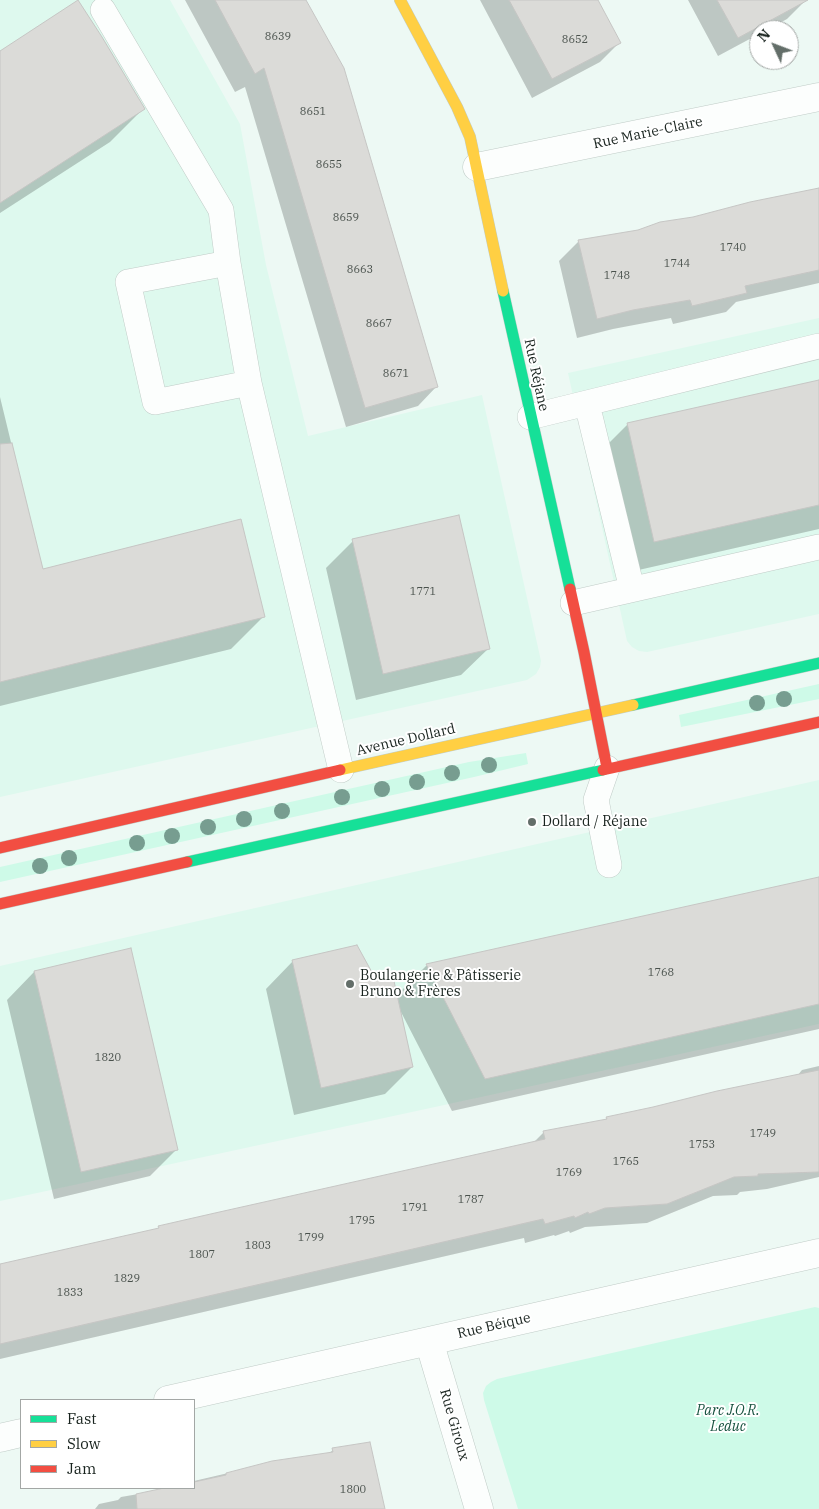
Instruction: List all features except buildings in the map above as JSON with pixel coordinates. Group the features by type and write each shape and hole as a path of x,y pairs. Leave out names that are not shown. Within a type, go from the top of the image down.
{"main road":[{"name":"Rue Réjane","path":"400,0 457,107 470,137 478,167 530,417 597,712 607,768"},
{"name":"Avenue Dollard","path":"0,848 819,663"},
{"path":"0,904 819,722"}],"street":[{"name":"Rue Marie-Claire","path":"478,167 819,97"},
{"name":"Rue Béique","path":"172,1399 819,1253"},
{"name":"Rue Giroux","path":"429,1341 479,1509"},
{"path":"0,1438 20,1434"}],"lane":[{"path":"103,10 221,210 228,263 249,383 341,770"},
{"path":"228,263 128,282 155,402 249,383"},
{"path":"530,417 819,346"},
{"path":"587,404 632,589"},
{"path":"573,602 819,547"},
{"path":"607,768 596,800 609,865"}],"shaded area":[{"path":"0,0 170,0 240,124 266,265 308,436 482,395 541,661 536,674 527,680 0,797"},
{"path":"819,318 819,614 647,652 639,651 627,641 568,373"},
{"path":"819,780 819,1024 0,1201 0,966"}],"green space":[{"path":"819,684 819,699 681,727 679,715"},
{"path":"526,753 528,764 0,882 0,867 469,762"},
{"name":"Parc J.O.R. Leduc","path":"815,1307 819,1308 819,1509 518,1509 484,1400 483,1393 486,1386 491,1382 497,1379"}],"traffic: fast":[{"path":"503,291 570,589"},
{"path":"633,705 819,663"},
{"path":"187,862 603,770"}],"traffic: slow":[{"path":"400,0 457,107 470,137 503,291"},
{"path":"340,770 633,705"}],"traffic: jam":[{"path":"570,589 607,768"},
{"path":"603,770 819,722"},
{"path":"0,848 340,770"},
{"path":"0,904 187,862"}],"place":[{"name":"Dollard / Réjane","path":"532,822"},
{"name":"Boulangerie & Pâtisserie Bruno & Frères","path":"350,984"}]}
